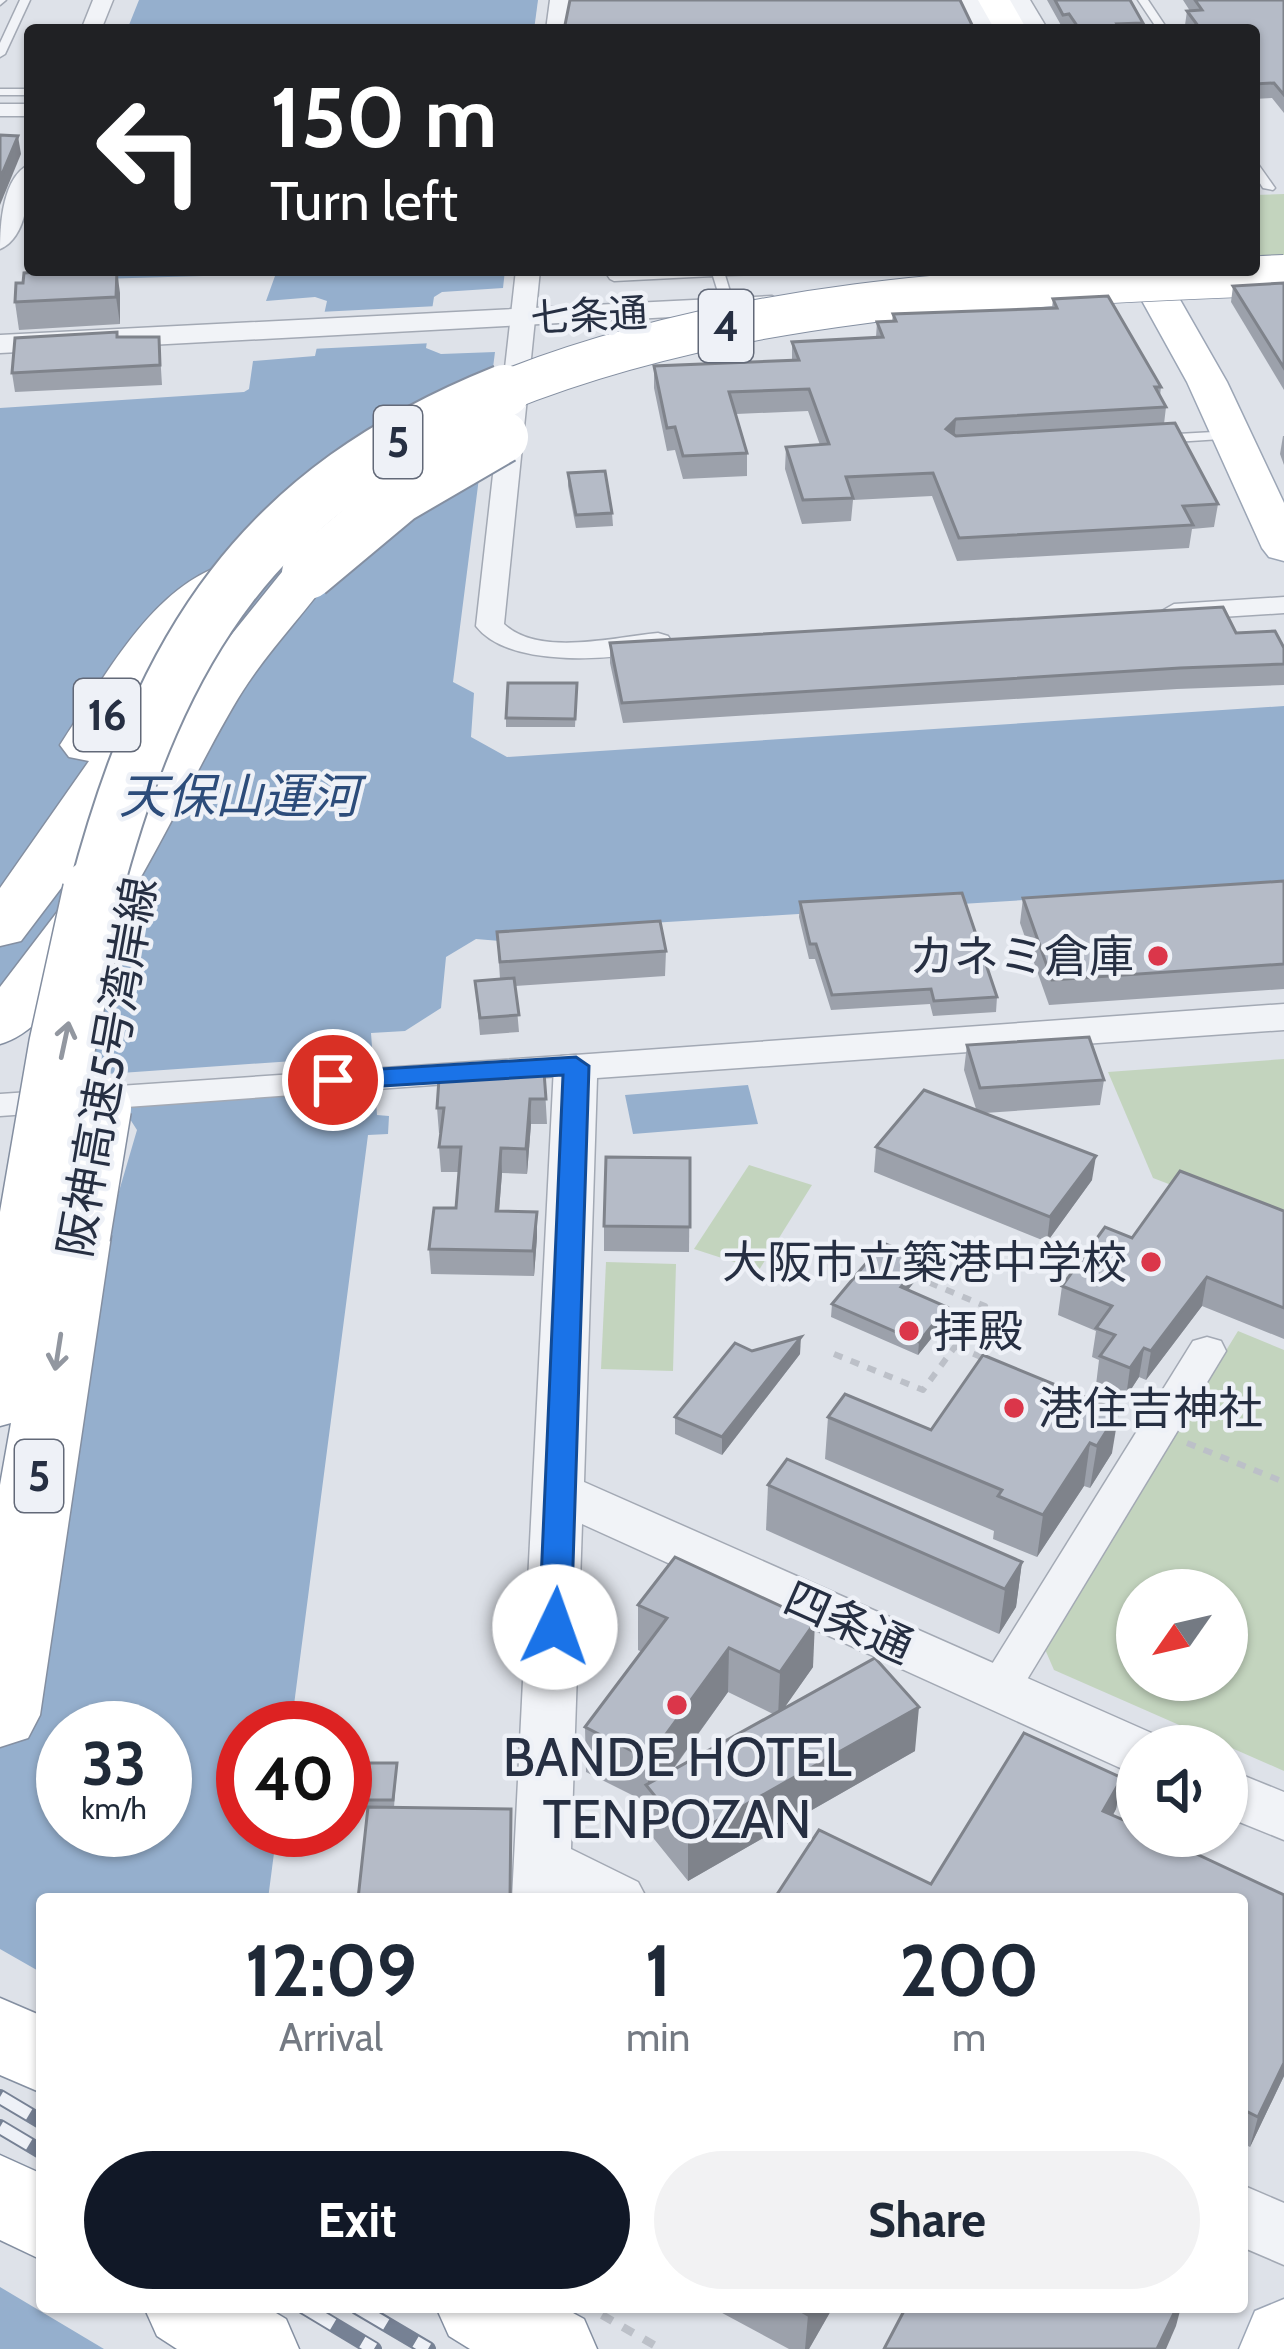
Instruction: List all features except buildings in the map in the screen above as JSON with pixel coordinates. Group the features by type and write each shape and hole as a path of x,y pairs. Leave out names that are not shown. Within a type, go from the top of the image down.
{"highway":[{"name":"4","path":"308,573 344,538 432,475 533,422 651,377 795,339 966,310 1284,281"},
{"name":"4","path":"233,577 293,522 397,448 523,387 649,344 842,303 1050,284 1284,281"},
{"name":"阪神高速5号湾岸線","path":"0,1400 62,1052 124,805 149,732 205,630 251,562 304,504 393,445 491,395 623,348 718,323 861,300 1284,281"},
{"name":"阪神高速5号湾岸線","path":"0,1715 139,874 172,759 192,715 266,607 335,536 422,472 524,419 643,374 769,340 960,307 1284,281"},
{"name":"16","path":"0,1024 40,981 115,876 222,680 308,573"},
{"name":"16","path":"0,869 144,659 183,613 233,577"},
{"path":"0,928 81,818 233,577"},
{"path":"0,2034 36,2054"},
{"path":"0,2194 36,2216"},
{"path":"490,2313 553,2349"}],"main road":[{"path":"1149,278 1232,435 1284,548"},
{"path":"1280,2349 1284,2339"}],"street":[{"path":"0,242 24,185"},
{"path":"527,276 490,626 498,639 525,649 689,641"},
{"name":"七条通","path":"0,344 729,308 1149,278 1284,281"},
{"path":"1135,614 1284,604"},
{"path":"0,1105 1284,1017"},
{"path":"576,1066 543,1880 594,1893"},
{"path":"999,1689 1207,1351"},
{"name":"四条通","path":"561,1493 1116,1742"},
{"path":"1248,1801 1284,1817"},
{"path":"1248,2218 1284,2235"}],"lane":[{"path":"0,54 25,0"},
{"path":"1260,175 1269,188"},
{"path":"719,276 729,308"},
{"path":"1141,440 1232,435"}],"path":[{"path":"834,1354 922,1390 985,1306 928,1282"},
{"path":"940,1340 996,1363"},
{"path":"1158,1431 1284,1482"},
{"path":"599,2313 661,2349"}],"green space":[{"path":"1284,194 1284,260 1260,262 1260,195"},
{"path":"1284,1059 1284,1228 1153,1178 1108,1072"},
{"path":"749,1165 812,1185 759,1270 694,1249"},
{"path":"606,1262 676,1264 673,1371 601,1369"},
{"path":"1238,1331 1284,1350 1284,1771 1248,1755 1248,1725 1179,1725 1125,1701 1248,1701 1248,1569 1116,1569 1116,1697 1054,1670 1044,1647"}],"water":[{"path":"139,0 538,0 535,24 129,24"},
{"name":"天保山運河","path":"29,276 201,276 27,281"},
{"name":"天保山運河","path":"275,276 504,276 503,288 442,292 434,297 426,348 441,354 495,352 453,682 474,693 471,737 507,757 1284,706 1284,884 651,923 500,941 476,939 446,957 441,1008 405,1031 371,1033 377,1115 389,1116 388,1134 368,1135 295,1701 216,1701 216,1857 273,1857 269,1893 36,1893 36,2313 56,2313 141,2349 0,2349 0,1597 137,1130 128,1116 78,1114 97,988 0,985 0,408 244,392 249,389 253,361 315,356 327,301 315,297 266,301"},
{"path":"748,1085 758,1124 633,1134 625,1095"}],"pier":[{"path":"438,306 433,343 311,349 319,312"},
{"path":"380,1055 383,1089 73,1111 78,1076"},
{"path":"0,1949 36,1970 36,2308 0,2287"},
{"path":"44,2313 154,2313 147,2349 104,2349"}],"railway":[{"path":"0,2097 36,2118"},
{"path":"0,2127 36,2148"},
{"path":"314,2313 374,2349"},
{"path":"367,2313 428,2349"}],"place":[{"name":"カネミ倉庫","path":"1158,956"},
{"name":"大阪市立築港中学校","path":"1151,1262"},
{"name":"拝殿","path":"909,1331"},
{"name":"港住吉神社","path":"1014,1408"},
{"name":"BANDE HOTEL TENPOZAN","path":"677,1705"}],"route":[{"path":"333,1080 576,1066 555,1627"}]}
